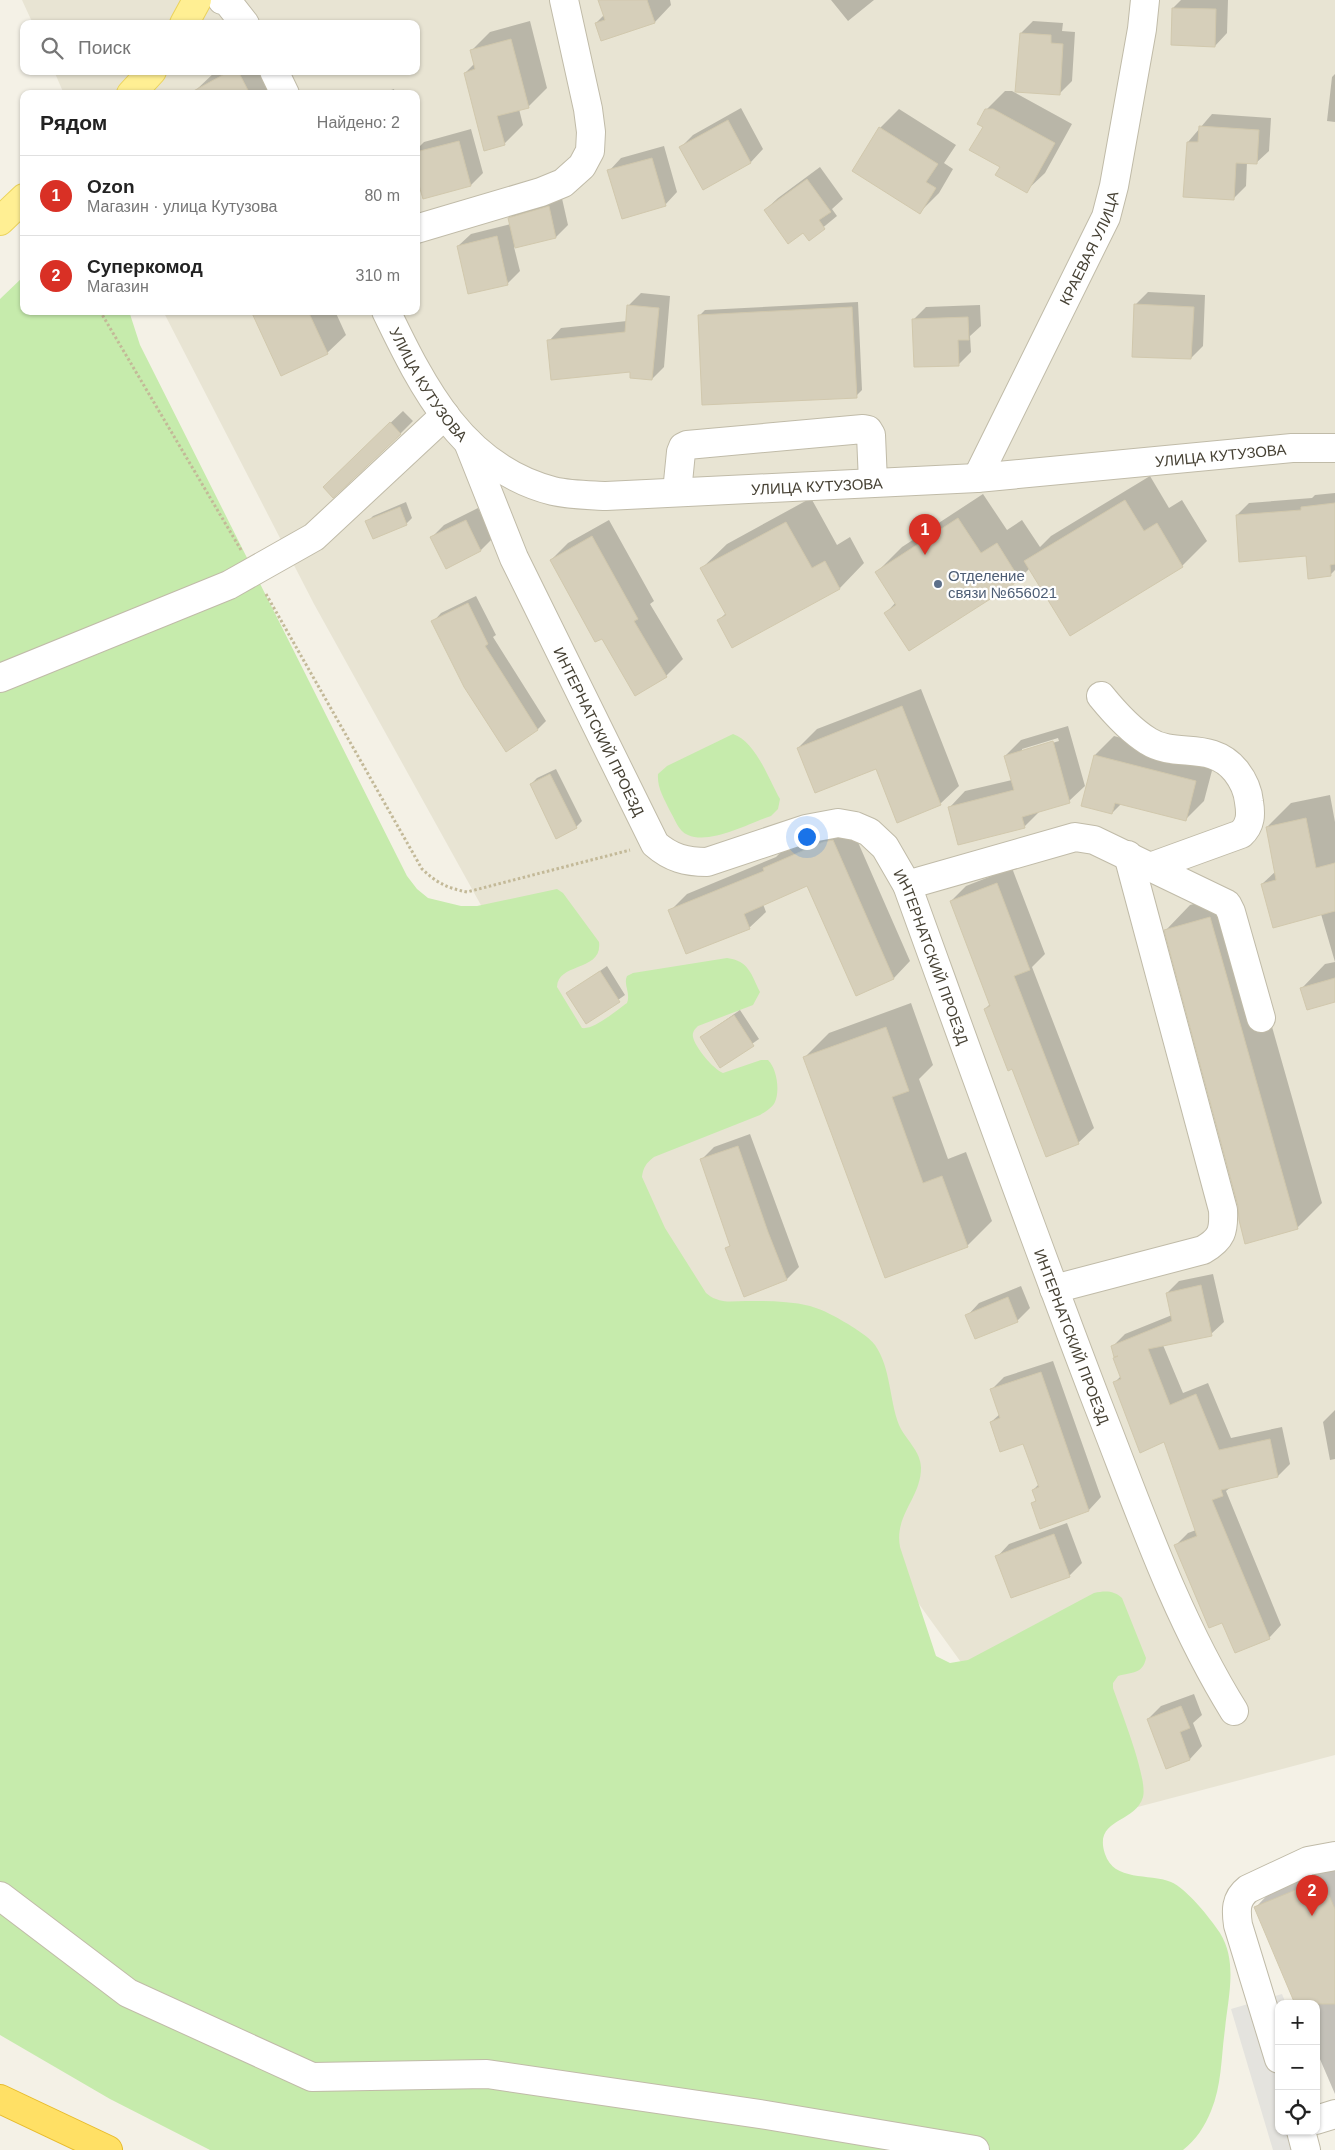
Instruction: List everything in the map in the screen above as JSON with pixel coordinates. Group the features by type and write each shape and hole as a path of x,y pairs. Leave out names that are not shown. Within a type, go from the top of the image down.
{"highway":[{"path":"0,2099 108,2150"}],"main road":[{"path":"186,20 197,0"},
{"path":"135,90 148,75"},
{"path":"0,221 20,202"}],"street":[{"path":"226,0 241,20"},
{"path":"420,228 556,186 573,176 582,166 590,151 591,132 588,109 564,0"},
{"name":"КРАЕВАЯ УЛИЦА","path":"977,478 1106,217 1114,186 1142,29 1145,0"},
{"path":"276,75 283,90"},
{"name":"УЛИЦА КУТУЗОВА","path":"388,315 426,390 468,442 502,470 531,484 554,491 606,496 977,478 1292,448 1335,448"},
{"path":"0,678 229,584 314,537 445,415"},
{"path":"677,492 681,452 683,447 687,445 863,429 868,430 871,435 873,482"},
{"name":"ИНТЕРНАТСКИЙ ПРОЕЗД","path":"468,442 514,558 655,844 676,858 690,862 707,862 806,829 838,823 855,826 869,832 886,847 907,885 1054,1289 1158,1557 1197,1646 1234,1711"},
{"path":"1101,696 1147,741 1165,748 1208,752 1221,757 1231,764 1242,778 1249,800 1249,822 1247,829 1241,834 1139,861"},
{"path":"907,885 1075,837 1094,840 1227,904 1262,1018"},
{"path":"1054,1289 1203,1250 1214,1244 1224,1224 1223,1210 1139,861"},
{"path":"1275,2045 1238,1926 1237,1904 1248,1889 1308,1861 1335,1856"},
{"path":"0,1896 128,1993 312,2077 487,2074 766,2115 975,2150"},
{"path":"1320,2119 1335,2114"},
{"path":"1302,2135 1306,2150"}],"path":[{"path":"102,315 253,571 422,869 434,881 453,889 467,892 655,844"}],"shaded area":[{"path":"22,0 1335,0 1335,1755 1077,1823 701,1302 314,604 165,315 420,315 420,90 62,90 56,75 420,75 420,20 31,20"},
{"path":"1282,1994 1284,2000 1275,2000 1275,2135 1302,2135 1307,2150 1273,2150 1231,2009"}],"green space":[{"path":"20,280 20,315 130,315 140,345 407,876 417,889 428,898 461,906 477,906 557,889 563,893 599,942 598,952 594,958 565,974 559,979 557,987 582,1028 599,1023 627,1003 626,979 627,976 633,973 727,958 740,962 748,969 760,992 753,1005 698,1026 693,1032 693,1037 705,1057 723,1073 761,1060 768,1060 774,1069 777,1080 777,1097 775,1102 760,1115 654,1157 645,1166 642,1177 665,1228 709,1296 727,1301 778,1302 810,1306 848,1324 866,1336 875,1345 887,1374 899,1425 916,1451 920,1462 920,1479 904,1516 899,1536 900,1547 936,1656 950,1663 968,1660 1094,1593 1109,1592 1122,1598 1146,1658 1140,1670 1118,1676 1113,1683 1113,1688 1138,1760 1143,1797 1139,1806 1116,1822 1105,1834 1103,1842 1105,1854 1116,1869 1124,1873 1162,1879 1171,1882 1184,1891 1204,1912 1220,1933 1226,1944 1229,1956 1229,1993 1221,2071 1215,2101 1203,2127 1192,2142 1183,2150 210,2150 110,2099 0,2035 0,299"},
{"path":"733,734 741,738 748,745 761,762 780,799 778,809 771,816 730,832 707,837 688,835 679,828 663,797 658,774 667,766"}],"building":[{"path":"598,0 647,0 655,23 601,41 595,23 605,20"},
{"path":"1172,8 1216,9 1215,47 1171,45"},
{"path":"1020,33 1051,35 1051,43 1063,44 1060,95 1015,92"},
{"path":"511,39 529,108 497,116 505,145 484,151 464,73 475,69 470,50"},
{"path":"223,75 240,75 248,90 195,90"},
{"path":"985,109 993,109 1055,143 1027,193 995,175 1000,167 969,150 983,127 977,124"},
{"path":"728,120 751,163 703,190 679,147"},
{"path":"1199,126 1259,130 1257,164 1236,163 1234,200 1183,197 1187,142 1198,142"},
{"path":"879,127 938,164 926,182 936,188 920,214 852,171"},
{"path":"459,141 471,186 423,199 420,189 420,151"},
{"path":"652,158 666,206 622,219 607,170"},
{"path":"807,179 831,212 819,220 825,229 809,241 803,233 788,244 764,210"},
{"path":"549,206 556,238 515,248 508,218"},
{"path":"497,236 508,285 468,294 457,246"},
{"path":"1134,304 1194,307 1191,359 1132,357"},
{"path":"627,305 659,308 652,380 630,378 630,372 551,380 547,340 625,332"},
{"path":"852,307 857,398 702,405 698,315"},
{"path":"253,315 310,315 328,354 281,376"},
{"path":"968,317 969,340 958,340 959,366 914,367 912,319"},
{"path":"390,422 401,434 333,498 323,487"},
{"path":"1125,500 1144,531 1157,523 1183,567 1070,636 1024,561"},
{"path":"1335,503 1335,564 1330,565 1331,576 1308,579 1306,556 1239,562 1236,515 1301,510 1301,507"},
{"path":"400,507 407,525 373,539 365,521"},
{"path":"958,518 981,553 997,543 1020,580 909,651 884,613 896,605 875,572"},
{"path":"466,520 481,551 446,569 430,537"},
{"path":"786,522 812,568 825,561 840,589 732,648 717,620 726,615 700,568"},
{"path":"592,536 638,619 634,621 667,677 635,696 602,639 595,642 550,560"},
{"path":"468,603 488,644 485,646 538,730 506,752 464,687 431,621"},
{"path":"902,706 941,805 897,823 876,769 815,793 797,748"},
{"path":"1053,741 1070,803 1022,817 1025,828 958,845 948,807 1014,790 1004,756"},
{"path":"1094,755 1196,781 1186,821 1115,803 1112,814 1081,806"},
{"path":"550,774 577,828 556,839 530,784"},
{"path":"1306,818 1316,868 1335,863 1335,911 1273,928 1261,884 1276,880 1266,827"},
{"path":"833,840 894,979 856,996 807,886 744,914 750,929 686,954 668,910 764,871 763,868 823,842"},
{"path":"997,883 1030,970 1014,976 1079,1144 1046,1157 1012,1069 1008,1071 984,1009 990,1006 950,901"},
{"path":"1210,917 1298,1229 1245,1244 1239,1220 1238,1206 1164,930"},
{"path":"600,971 620,1002 586,1024 566,993"},
{"path":"1335,978 1335,1002 1307,1010 1300,988"},
{"path":"734,1015 754,1046 720,1068 700,1037"},
{"path":"886,1027 909,1091 892,1097 923,1183 942,1176 968,1247 885,1278 803,1057"},
{"path":"738,1146 787,1280 744,1297 725,1248 730,1246 700,1159"},
{"path":"1201,1285 1212,1336 1148,1349 1170,1405 1196,1394 1219,1450 1270,1439 1278,1477 1221,1490 1223,1496 1212,1500 1270,1639 1235,1653 1222,1623 1209,1628 1174,1545 1197,1536 1164,1442 1140,1453 1113,1382 1121,1379 1113,1358 1118,1356 1114,1357 1111,1346 1172,1321 1166,1293"},
{"path":"1008,1297 1018,1322 975,1339 965,1315"},
{"path":"1041,1372 1089,1511 1040,1529 1031,1503 1036,1501 1032,1490 1039,1487 1023,1444 1000,1452 990,1422 1000,1418 990,1389"},
{"path":"1054,1534 1070,1577 1011,1598 995,1556"},
{"path":"1181,1706 1190,1728 1180,1732 1190,1760 1166,1769 1147,1719"},
{"path":"1322,1879 1335,1909 1335,2004 1320,2004 1320,2000 1293,2000 1254,1907"}],"place":[{"name":"Ozon","path":"925,555"},
{"name":"Отделение связи №656021","path":"938,584"},
{"name":"Суперкомод","path":"1312,1916"}]}
